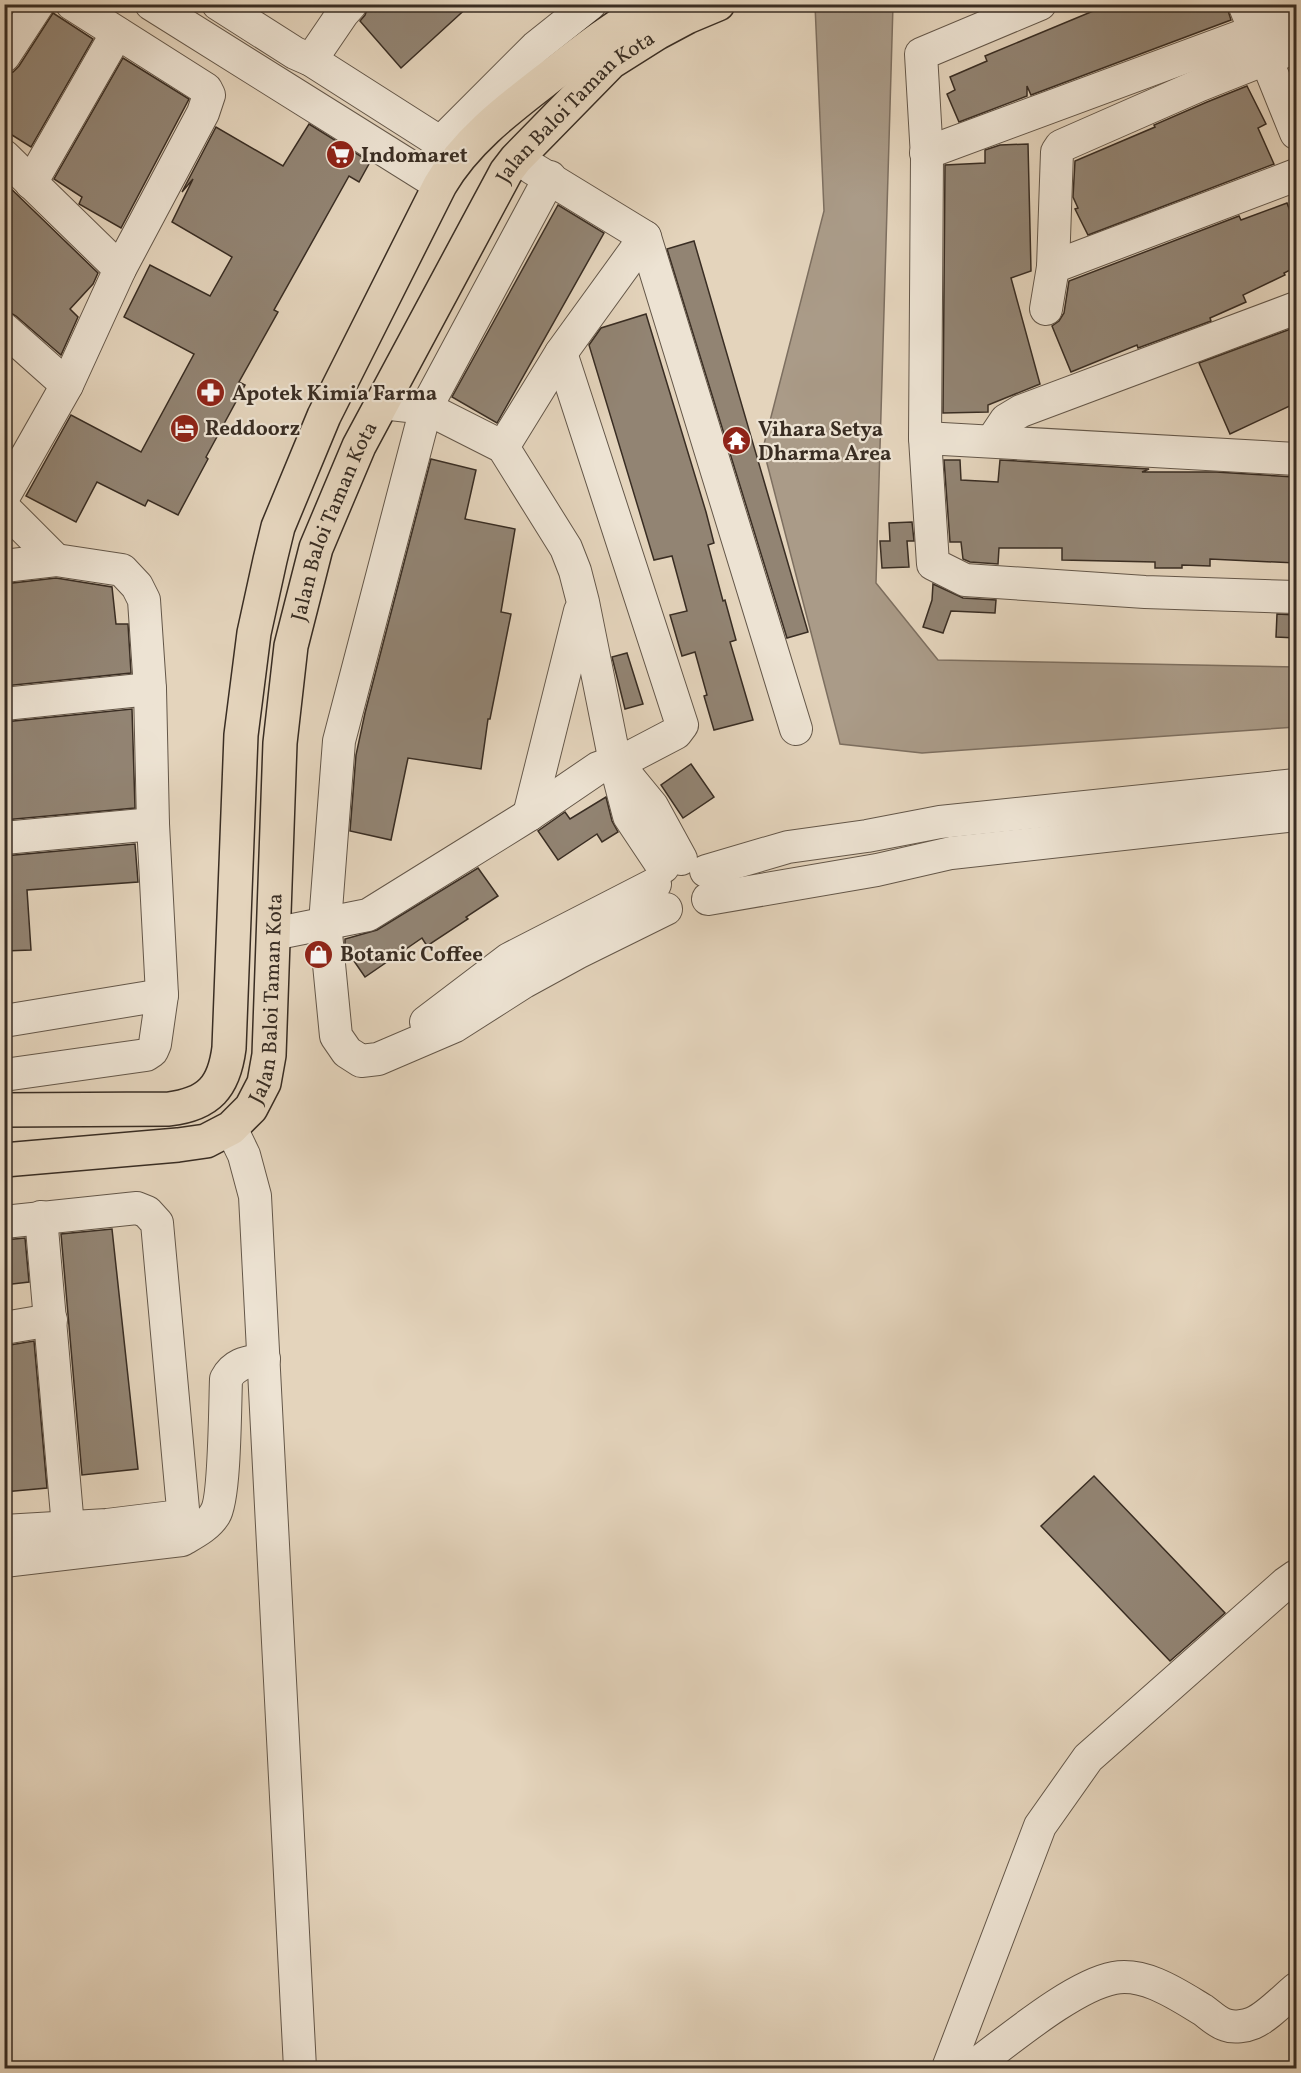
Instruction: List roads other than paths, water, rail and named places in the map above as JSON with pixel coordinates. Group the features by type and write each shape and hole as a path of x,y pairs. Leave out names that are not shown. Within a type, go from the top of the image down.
{"highway":[{"name":"Jalan Baloi Taman Kota","path":"4,1110 169,1109 188,1106 205,1098 218,1084 227,1067 229,1048 243,720 254,633 278,527 324,416 440,185 450,149 514,105 577,56 654,4"},
{"name":"Jalan Baloi Taman Kota","path":"4,1160 206,1141 231,1128 251,1108 264,1083 269,1055 280,743 291,646 316,548 359,446 506,172 516,159 611,62 657,33 718,4"},
{"path":"243,720 282,723"}],"street":[{"path":"4,56 38,4"},
{"path":"4,496 67,385 120,269 203,113 209,94 206,89 72,4"},
{"path":"151,4 440,185"},
{"path":"218,4 295,53 311,60 450,149 536,47 590,4"},
{"path":"311,60 351,4"},
{"path":"1040,4 921,54 926,155 925,438 933,564 965,580 1144,592 1296,597"},
{"path":"926,155 1068,99 1296,16"},
{"path":"1255,32 1296,47"},
{"path":"1255,32 1296,133"},
{"path":"1046,309 1053,267 1057,152 1061,146 1189,90 1255,32"},
{"path":"31,183 117,33"},
{"path":"4,156 120,269"},
{"path":"516,159 550,177 645,237 796,729"},
{"path":"1053,267 1296,175"},
{"path":"550,177 426,408 339,741 325,923 336,1036 347,1052 361,1061 378,1059 509,959 680,882 788,847 867,836 940,822 1296,785"},
{"path":"503,447 561,353 645,237"},
{"path":"992,441 1006,420 1021,411 1296,308"},
{"path":"4,329 67,385"},
{"path":"273,934 368,915 530,815 598,768 676,733 682,725 561,353"},
{"path":"382,403 426,408 503,447 566,548 583,602 615,762 652,806 680,882"},
{"path":"925,438 1288,454"},
{"path":"4,508 56,560"},
{"path":"4,566 56,560 122,570 137,586 144,600 150,689 153,824 162,995 155,1044 152,1051 146,1055 4,1075"},
{"path":"530,815 583,602"},
{"path":"4,704 150,689"},
{"path":"680,882 877,870 951,853 1296,815"},
{"path":"4,838 153,824"},
{"path":"4,1021 162,995"},
{"path":"231,1128 243,1155 255,1196 300,2068"},
{"path":"4,1222 137,1208 147,1212 158,1223 183,1509 177,1516 107,1525 4,1531"},
{"path":"41,1217 68,1527"},
{"path":"4,1328 51,1320"},
{"path":"4,1561 182,1540 205,1526 217,1513 221,1491 226,1379 230,1372 241,1364 264,1359"},
{"path":"948,2068 1040,1826 1088,1758 1296,1576"},
{"path":"971,2068 1090,1985 1115,1978 1130,1977 1154,1984 1185,1999 1226,2025 1242,2026 1254,2023 1296,1989"}],"place":[{"name":"Indomaret","path":"340,155"},
{"name":"Apotek Kimia Farma","path":"211,393"},
{"name":"Reddoorz","path":"184,428"},
{"name":"Vihara Setya Dharma Area","path":"737,441"},
{"name":"Botanic Coffee","path":"319,954"}]}
